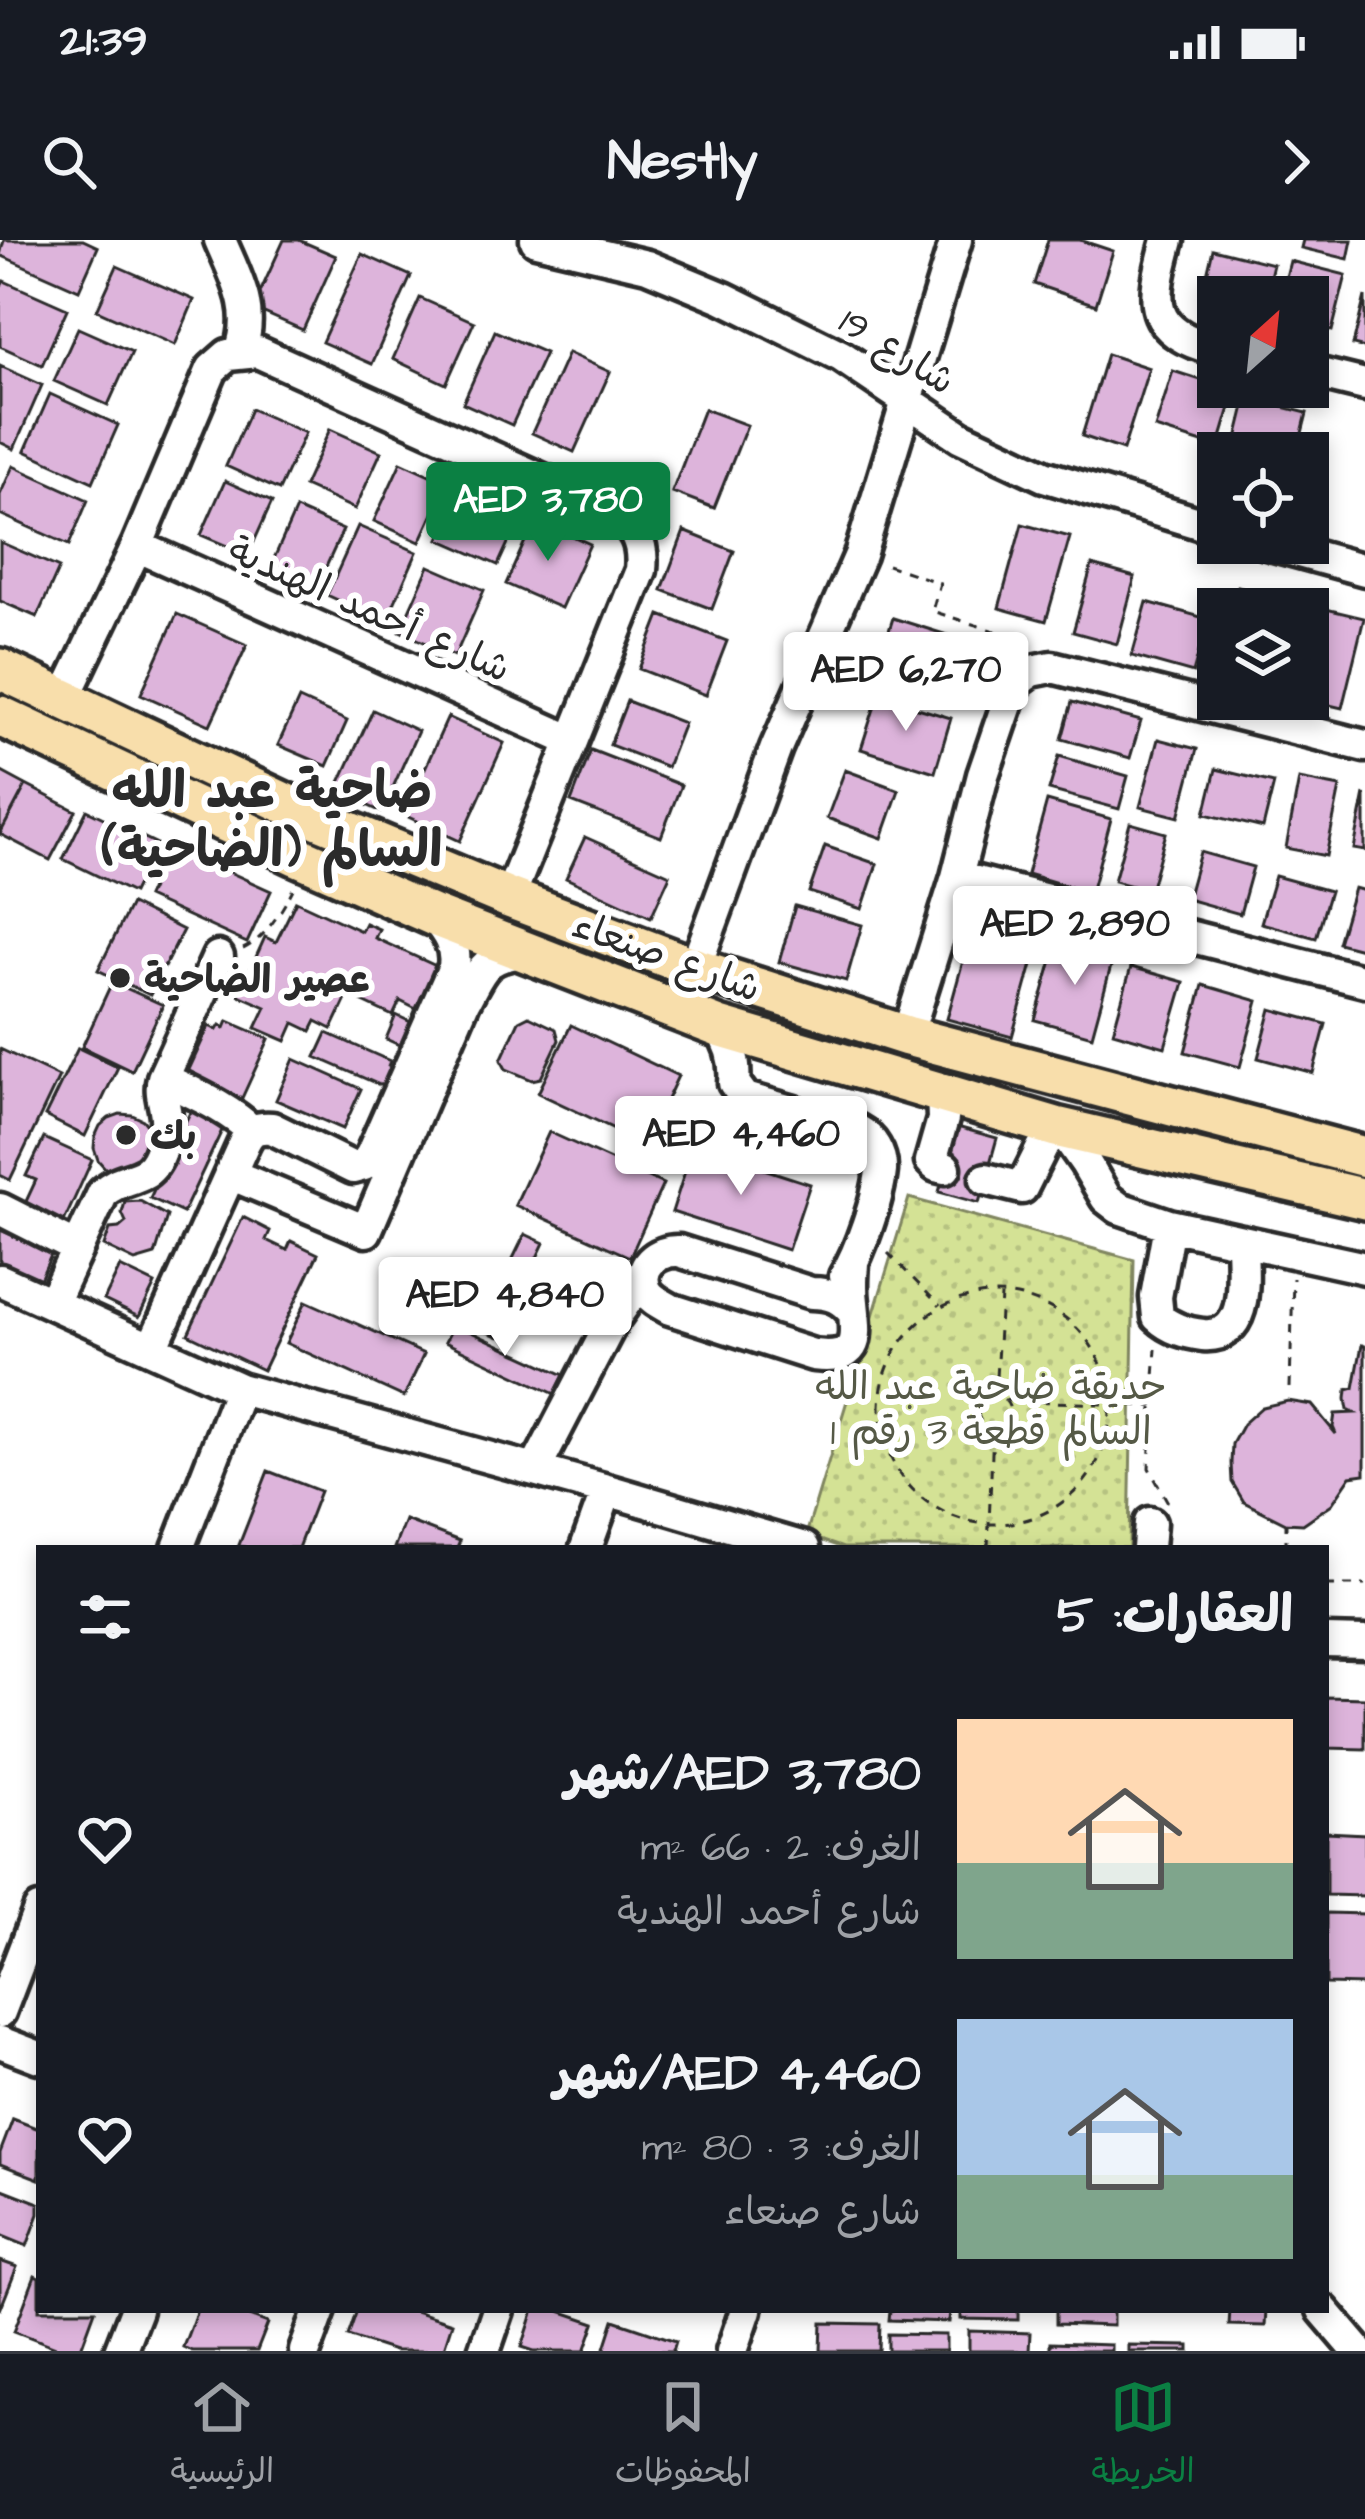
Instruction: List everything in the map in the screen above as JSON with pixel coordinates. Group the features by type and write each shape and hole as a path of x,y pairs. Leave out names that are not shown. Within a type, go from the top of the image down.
{"main road":[{"name":"شارع صنعاء","path":"0,669 312,816 695,968 907,1036 1354,1155"},
{"name":"شارع صنعاء","path":"8,723 434,916 719,1027 1058,1128 1349,1196"},
{"path":"231,825 257,814 258,796 253,789"},
{"path":"303,858 290,840 291,833 312,816"},
{"path":"1258,1175 1272,1173 1282,1163 1283,1150 1262,1131"},
{"path":"1349,1196 1325,1186 1321,1168 1334,1154 1354,1155"}],"street":[{"path":"220,240 247,310 241,352"},
{"name":"شارع 19","path":"536,240 583,245 724,298 841,356 961,437 1044,476 1197,523"},
{"path":"695,968 776,748 860,555 956,240"},
{"path":"1168,240 1156,298 1175,334 1197,345"},
{"path":"64,698 137,546 212,369 228,355 259,352 591,502 628,523 638,536 641,570 509,898"},
{"path":"1329,376 1365,385"},
{"name":"شارع أحمد الهندية","path":"137,546 572,741"},
{"path":"1329,560 1365,570"},
{"path":"907,1036 1009,699 1017,682 1032,671 1052,667 1365,746"},
{"path":"957,878 1365,982"},
{"path":"152,1348 252,1131 272,1128 353,1168 364,1165 371,1155 454,967 453,944 434,916"},
{"path":"230,1174 366,1231 481,971 490,959 522,952"},
{"path":"52,1303 103,1193 113,1183 147,1171 156,1161 166,1120 160,1088 163,1078 218,957"},
{"path":"719,1027 730,1049 734,1083 745,1098 857,1130 876,1148 882,1168 866,1230 843,1278 821,1293"},
{"path":"735,1074 748,1054 776,1046"},
{"path":"163,1078 239,1118 252,1131"},
{"path":"943,1094 943,1119 931,1161 945,1168"},
{"path":"986,1179 1022,1188 1058,1128 1099,1189 1119,1208 1168,1225 1365,1268"},
{"path":"1099,1189 1124,1158 1142,1148"},
{"path":"0,1209 77,1248"},
{"path":"1168,1225 1156,1297 1158,1317 1169,1327 1190,1333 1210,1336 1235,1323 1242,1241"},
{"path":"853,1263 856,1337 842,1354 830,1357 670,1309 650,1297 644,1286 656,1255 679,1251 840,1299 854,1314"},
{"path":"0,1280 240,1389 794,1545"},
{"path":"535,1470 613,1320 633,1292 644,1286"},
{"path":"182,1545 240,1389"},
{"path":"587,1545 607,1490"},
{"path":"1329,1641 1365,1642"},
{"path":"0,2012 11,1952 36,1914"},
{"path":"0,2042 36,2056"},
{"path":"120,2351 135,2313"},
{"path":"305,2351 319,2313"},
{"path":"484,2351 497,2313"},
{"path":"732,2351 745,2313"},
{"path":"1326,2313 1358,2351"}],"path":[{"path":"860,555 940,583 932,611 1004,634 1032,671"},
{"path":"218,957 252,946 286,904 303,858"},
{"path":"866,1230 941,1307"},
{"path":"1290,1388 1294,1252"},
{"path":"995,1396 1001,1293"},
{"path":"1001,1293 1040,1302 1074,1324 1099,1357 1111,1395 1108,1436 1093,1473 1065,1502 1029,1520 988,1525 949,1516 915,1494 891,1461 879,1423 881,1382 897,1345 925,1316 941,1307 961,1298 1001,1293"},
{"path":"1156,1525 1149,1468 1158,1317"},
{"path":"1004,1400 1010,1408 1003,1427 983,1425 978,1406 995,1396 1152,1406"},
{"path":"988,1545 993,1429"},
{"path":"1286,1523 1286,1545"},
{"path":"1329,1585 1365,1585"}],"green space":[{"name":"حديقة ضاحية عبد الله السالم قطعة 3 رقم 1","path":"909,1198 1134,1260 1129,1545 834,1545 806,1535"}],"building":[{"path":"4,240 83,240 98,247 79,290 0,255"},
{"path":"284,240 299,240 336,256 303,330 253,308"},
{"path":"1048,240 1080,240 1113,251 1096,305 1034,284"},
{"path":"1303,240 1352,240 1348,259 1301,248"},
{"path":"1213,249 1273,264 1270,276 1207,276"},
{"path":"362,254 411,276 372,364 322,342"},
{"path":"1290,261 1346,275 1332,331 1329,276 1286,276"},
{"path":"117,266 194,300 175,345 97,310"},
{"path":"4,281 67,309 42,365 0,346"},
{"path":"1365,296 1365,348 1353,345"},
{"path":"420,298 474,322 446,384 393,359"},
{"path":"78,328 132,352 108,405 54,381"},
{"path":"495,331 545,353 512,425 463,403"},
{"path":"568,353 610,372 574,452 532,433"},
{"path":"1107,354 1149,368 1123,450 1082,436"},
{"path":"0,366 42,385 14,449 0,442"},
{"path":"1173,371 1197,379 1197,408 1230,408 1223,432 1197,432 1197,441 1155,428"},
{"path":"50,394 118,425 93,482 25,451"},
{"path":"1245,408 1307,413 1302,432 1239,432"},
{"path":"251,409 305,433 279,490 226,466"},
{"path":"704,409 747,425 714,508 672,492"},
{"path":"330,429 381,452 355,509 304,486"},
{"path":"401,462 447,483 420,542 374,521"},
{"path":"13,466 88,500 69,545 0,514 0,495"},
{"path":"225,481 272,502 248,555 201,535"},
{"path":"465,481 524,508 498,565 439,539"},
{"path":"296,509 343,530 314,593 268,572"},
{"path":"535,519 590,544 561,608 506,584"},
{"path":"1022,524 1070,537 1046,621 999,608"},
{"path":"358,526 417,552 386,622 327,595"},
{"path":"684,531 734,551 712,609 662,590"},
{"path":"0,542 59,568 37,617 0,601"},
{"path":"1092,565 1135,577 1117,644 1073,632"},
{"path":"429,566 484,590 455,656 400,631"},
{"path":"1147,602 1197,616 1193,673 1132,656"},
{"path":"1329,610 1364,618 1342,708 1329,705"},
{"path":"177,614 247,645 210,725 141,694"},
{"path":"660,615 727,641 706,695 639,669"},
{"path":"893,618 979,645 961,702 875,675"},
{"path":"878,696 951,718 935,772 861,749"},
{"path":"299,699 347,721 327,766 278,745"},
{"path":"627,701 684,723 667,767 610,745"},
{"path":"1072,702 1141,721 1130,758 1062,739"},
{"path":"373,710 418,731 382,812 336,791"},
{"path":"448,717 504,743 460,841 404,815"},
{"path":"1158,739 1197,749 1179,817 1140,807"},
{"path":"591,750 681,785 661,837 571,802"},
{"path":"1059,756 1128,776 1119,809 1049,790"},
{"path":"1216,769 1274,783 1263,828 1205,814"},
{"path":"845,770 899,790 882,838 827,818"},
{"path":"0,771 26,785 0,834"},
{"path":"1299,779 1340,787 1326,856 1286,848"},
{"path":"26,785 76,811 50,860 0,834"},
{"path":"1365,794 1365,851 1354,849"},
{"path":"1047,801 1111,819 1091,893 1027,874"},
{"path":"87,810 157,844 133,893 63,859"},
{"path":"1130,823 1166,833 1150,891 1114,881"},
{"path":"585,837 670,875 651,917 566,878"},
{"path":"170,845 271,891 247,943 147,897"},
{"path":"825,846 877,864 862,909 809,892"},
{"path":"1200,852 1253,867 1240,914 1187,899"},
{"path":"1275,876 1330,891 1316,938 1261,923"},
{"path":"1354,888 1365,891 1365,950 1338,943"},
{"path":"296,901 361,931 365,923 379,929 375,938 438,967 418,1010 400,1001 393,1016 348,995 332,1029 316,1021 311,1031 294,1023 286,1041 256,1028 266,1007 239,995 265,937 276,942"},
{"path":"131,904 183,930 150,995 98,970"},
{"path":"795,906 862,925 846,981 779,962"},
{"path":"977,910 1042,928 1012,1037 947,1019"},
{"path":"1058,939 1114,955 1092,1036 1035,1020"},
{"path":"1131,967 1184,982 1165,1047 1113,1032"},
{"path":"112,982 163,1005 132,1071 82,1047"},
{"path":"1203,985 1258,1001 1240,1067 1185,1052"},
{"path":"1271,1009 1326,1024 1313,1073 1258,1058"},
{"path":"396,1015 421,1027 410,1050 386,1039"},
{"path":"529,1016 556,1029 559,1040 541,1078 532,1080 506,1069 501,1060 519,1021"},
{"path":"228,1021 269,1039 236,1111 186,1076 209,1026 225,1028"},
{"path":"571,1025 678,1076 646,1144 538,1093"},
{"path":"327,1033 390,1061 388,1066 397,1070 389,1089 316,1057"},
{"path":"78,1048 118,1067 85,1136 45,1116"},
{"path":"0,1049 59,1077 10,1180 0,1175"},
{"path":"294,1059 361,1089 343,1129 276,1100"},
{"path":"192,1108 225,1124 183,1213 150,1198"},
{"path":"120,1114 143,1120 151,1130 149,1163 116,1174 98,1160 94,1148 100,1126"},
{"path":"957,1127 997,1138 979,1203 939,1192"},
{"path":"549,1132 663,1184 630,1257 515,1205"},
{"path":"44,1138 92,1160 61,1228 22,1210 36,1180 26,1176"},
{"path":"693,1146 810,1184 788,1250 672,1212"},
{"path":"140,1201 167,1216 155,1255 135,1261 104,1246 110,1229 126,1222 125,1202"},
{"path":"243,1217 270,1231 266,1240 287,1250 291,1241 318,1254 263,1370 188,1334"},
{"path":"0,1230 52,1253 37,1286 0,1269"},
{"path":"525,1234 544,1243 499,1337 479,1328"},
{"path":"120,1267 155,1284 139,1317 104,1300"},
{"path":"306,1301 424,1354 404,1397 286,1343"},
{"path":"454,1324 564,1375 555,1394 445,1342"},
{"path":"1362,1345 1365,1474 1351,1476 1332,1504 1303,1524 1286,1523 1244,1502 1232,1482 1231,1463 1232,1444 1243,1424 1262,1407 1288,1401 1312,1405 1336,1434 1335,1414 1354,1413 1348,1410 1347,1390 1354,1388"},
{"path":"268,1471 320,1491 299,1545 239,1545"},
{"path":"405,1520 460,1541 458,1545 395,1545"},
{"path":"1329,1697 1365,1698 1365,1749 1329,1748"},
{"path":"1329,1832 1365,1834 1365,1896 1329,1895"},
{"path":"1329,1913 1365,1914 1365,1985 1329,1984"},
{"path":"13,2119 36,2128 36,2178 0,2164"},
{"path":"0,2188 36,2202 36,2222 27,2246 0,2235"},
{"path":"0,2261 17,2267 0,2310"},
{"path":"35,2276 36,2313 94,2313 80,2351 66,2351 14,2331"},
{"path":"196,2313 241,2313 268,2323 257,2351 183,2347"},
{"path":"356,2313 421,2313 452,2323 443,2351 394,2351 348,2336"},
{"path":"533,2313 566,2313 595,2323 585,2351 522,2347"},
{"path":"890,2313 950,2313 949,2322 889,2320"},
{"path":"961,2313 1018,2313 1018,2320 961,2319"},
{"path":"1056,2313 1113,2313 1113,2326 1056,2324"},
{"path":"1230,2313 1266,2313 1265,2326 1229,2325"},
{"path":"614,2320 676,2341 673,2351 604,2351"},
{"path":"822,2323 880,2324 879,2351 821,2351"},
{"path":"969,2331 1030,2333 1029,2351 969,2351"},
{"path":"888,2334 946,2335 946,2351 888,2351"},
{"path":"1050,2343 1111,2345 1111,2351 1050,2351"},
{"path":"1128,2345 1190,2346 1190,2351 1128,2351"}],"place":[{"name":"عصير الضاحية","path":"120,978"},
{"name":"بك","path":"126,1135"}],"district":[{"name":"ضاحية عبد الله السالم (الضاحية)","path":"272,818"}]}
